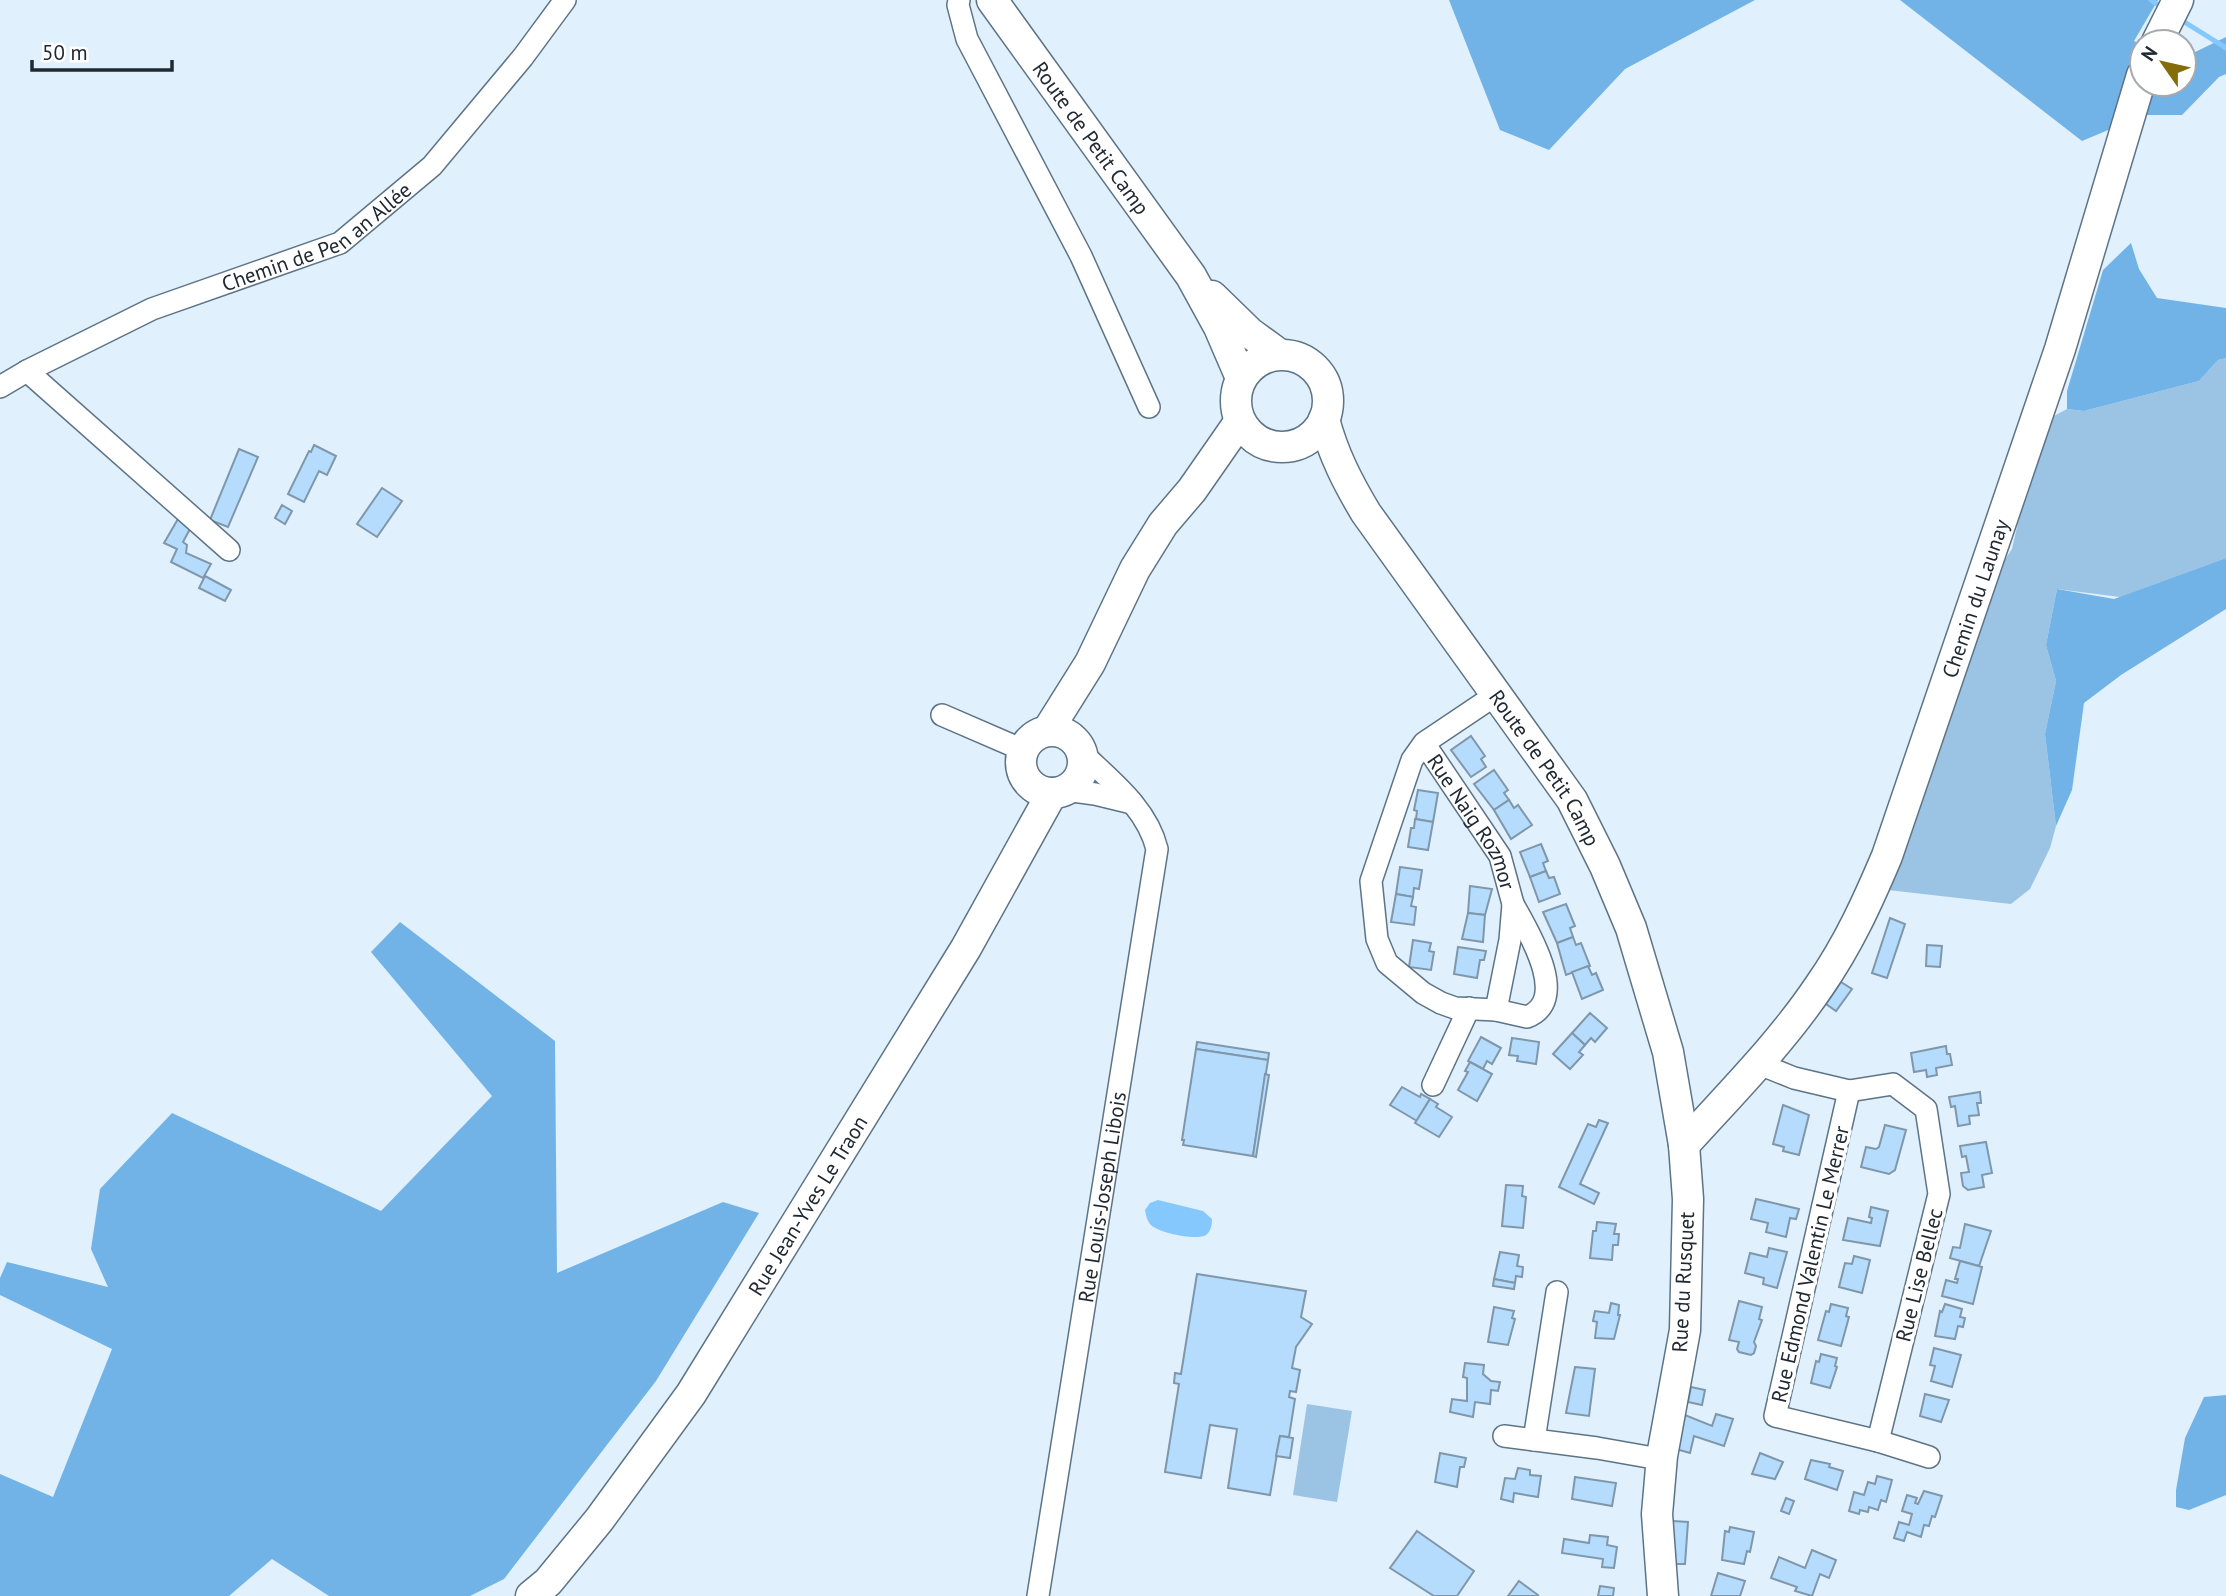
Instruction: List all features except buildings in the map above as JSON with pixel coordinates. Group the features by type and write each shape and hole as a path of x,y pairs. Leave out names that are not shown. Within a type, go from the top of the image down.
{"street":[{"name":"Chemin de Pen an Allée","path":"0,387 152,309 340,243 432,166 523,57 565,0"},
{"path":"959,0 967,39 1081,256 1149,407"},
{"name":"Route de Petit Camp","path":"992,0 1191,276 1219,327 1241,378"},
{"path":"2164,28 2179,0"},
{"name":"Chemin du Launay","path":"1684,1145 1737,1087 1819,986 1849,938 1887,856 2060,349 2135,98"},
{"name":"Route de Petit Camp","path":"1191,276 1250,333 1279,354"},
{"path":"1279,354 1308,362 1319,372 1326,385 1329,400 1324,419 1316,432 1294,446 1272,446 1249,433 1240,421 1236,407 1241,378 1254,364 1279,354"},
{"path":"27,371 229,550"},
{"name":"Route de Petit Camp","path":"1324,419 1337,461 1366,513 1572,800 1605,866 1631,928 1668,1052"},
{"path":"1048,788 1078,779 1082,771 1068,741 1090,663 1135,569 1164,524 1192,490 1240,421"},
{"path":"1192,490 1264,443"},
{"name":"Route de Petit Camp","path":"1294,446 1314,461 1366,513"},
{"name":"Rue Naig Rozmor","path":"1424,743 1500,856 1513,904 1530,935 1548,984 1544,1007 1528,1017 1441,1003 1423,993 1387,963 1377,939 1371,881 1412,760 1424,743 1497,694"},
{"path":"942,715 1023,750"},
{"path":"1068,741 1036,735 1023,750 1021,768 1048,788 1095,794 1132,803"},
{"name":"Rue Louis-Joseph Libois","path":"1038,1596 1157,849 1153,832 1132,803 1068,741"},
{"name":"Rue Jean-Yves Le Traon","path":"540,1591 600,1520 691,1394 946,981 1007,875 1048,788"},
{"name":"Rue Naig Rozmor","path":"1496,1010 1510,940 1513,904"},
{"path":"1433,1085 1469,1009"},
{"name":"Rue du Rusquet","path":"1663,1596 1657,1514 1662,1456 1685,1330 1688,1199 1678,1098 1668,1052"},
{"path":"1757,1063 1794,1077 1849,1091"},
{"name":"Rue Lise Bellec","path":"1849,1091 1893,1084 1926,1109 1939,1194 1878,1441"},
{"path":"1678,1098 1737,1087"},
{"name":"Rue Edmond Valentin Le Merrer","path":"1849,1091 1775,1416 1878,1441"},
{"path":"1534,1440 1556,1292"},
{"path":"1504,1436 1648,1457 1662,1456"},
{"path":"1878,1441 1929,1457"}],"shaded area":[{"path":"1449,0 1755,0 1625,69 1549,150 1500,130"},
{"path":"1900,0 2158,0 2142,28 2128,28 2128,98 2198,98 2198,51 2226,37 2226,74 2219,77 2182,115 2144,115 2082,141"},
{"path":"2131,243 2139,269 2157,298 2226,308 2226,358 2218,360 2199,381 2084,411 2067,409 2067,391 2103,270"},
{"path":"2226,358 2226,558 2120,597 2057,589 2046,645 2056,681 2045,734 2056,826 2050,848 2030,889 2011,904 1888,890 1939,735 1954,706 1969,648 1994,576 2012,549 2032,461 2054,416 2067,409 2084,411 2199,381 2218,360"},
{"path":"2226,558 2226,609 2121,675 2084,703 2072,790 2056,826 2045,734 2056,681 2046,645 2057,589 2114,599"},
{"path":"400,922 555,1041 557,1273 723,1202 759,1213 656,1381 504,1579 470,1596 329,1596 272,1559 229,1596 0,1596 0,1474 53,1497 112,1349 0,1295 0,1278 7,1262 108,1287 91,1249 100,1189 172,1113 381,1211 492,1096 371,952"},
{"path":"1158,1200 1203,1211 1212,1219 1209,1232 1201,1237 1187,1237 1155,1228 1149,1222 1145,1210 1150,1203"},
{"path":"2226,1395 2226,1495 2189,1510 2176,1507 2176,1490 2185,1438 2204,1397"},
{"path":"1307,1404 1352,1411 1337,1502 1293,1495"}],"waterway":[{"path":"2151,0 2164,9"},
{"path":"2178,18 2226,48"}]}
